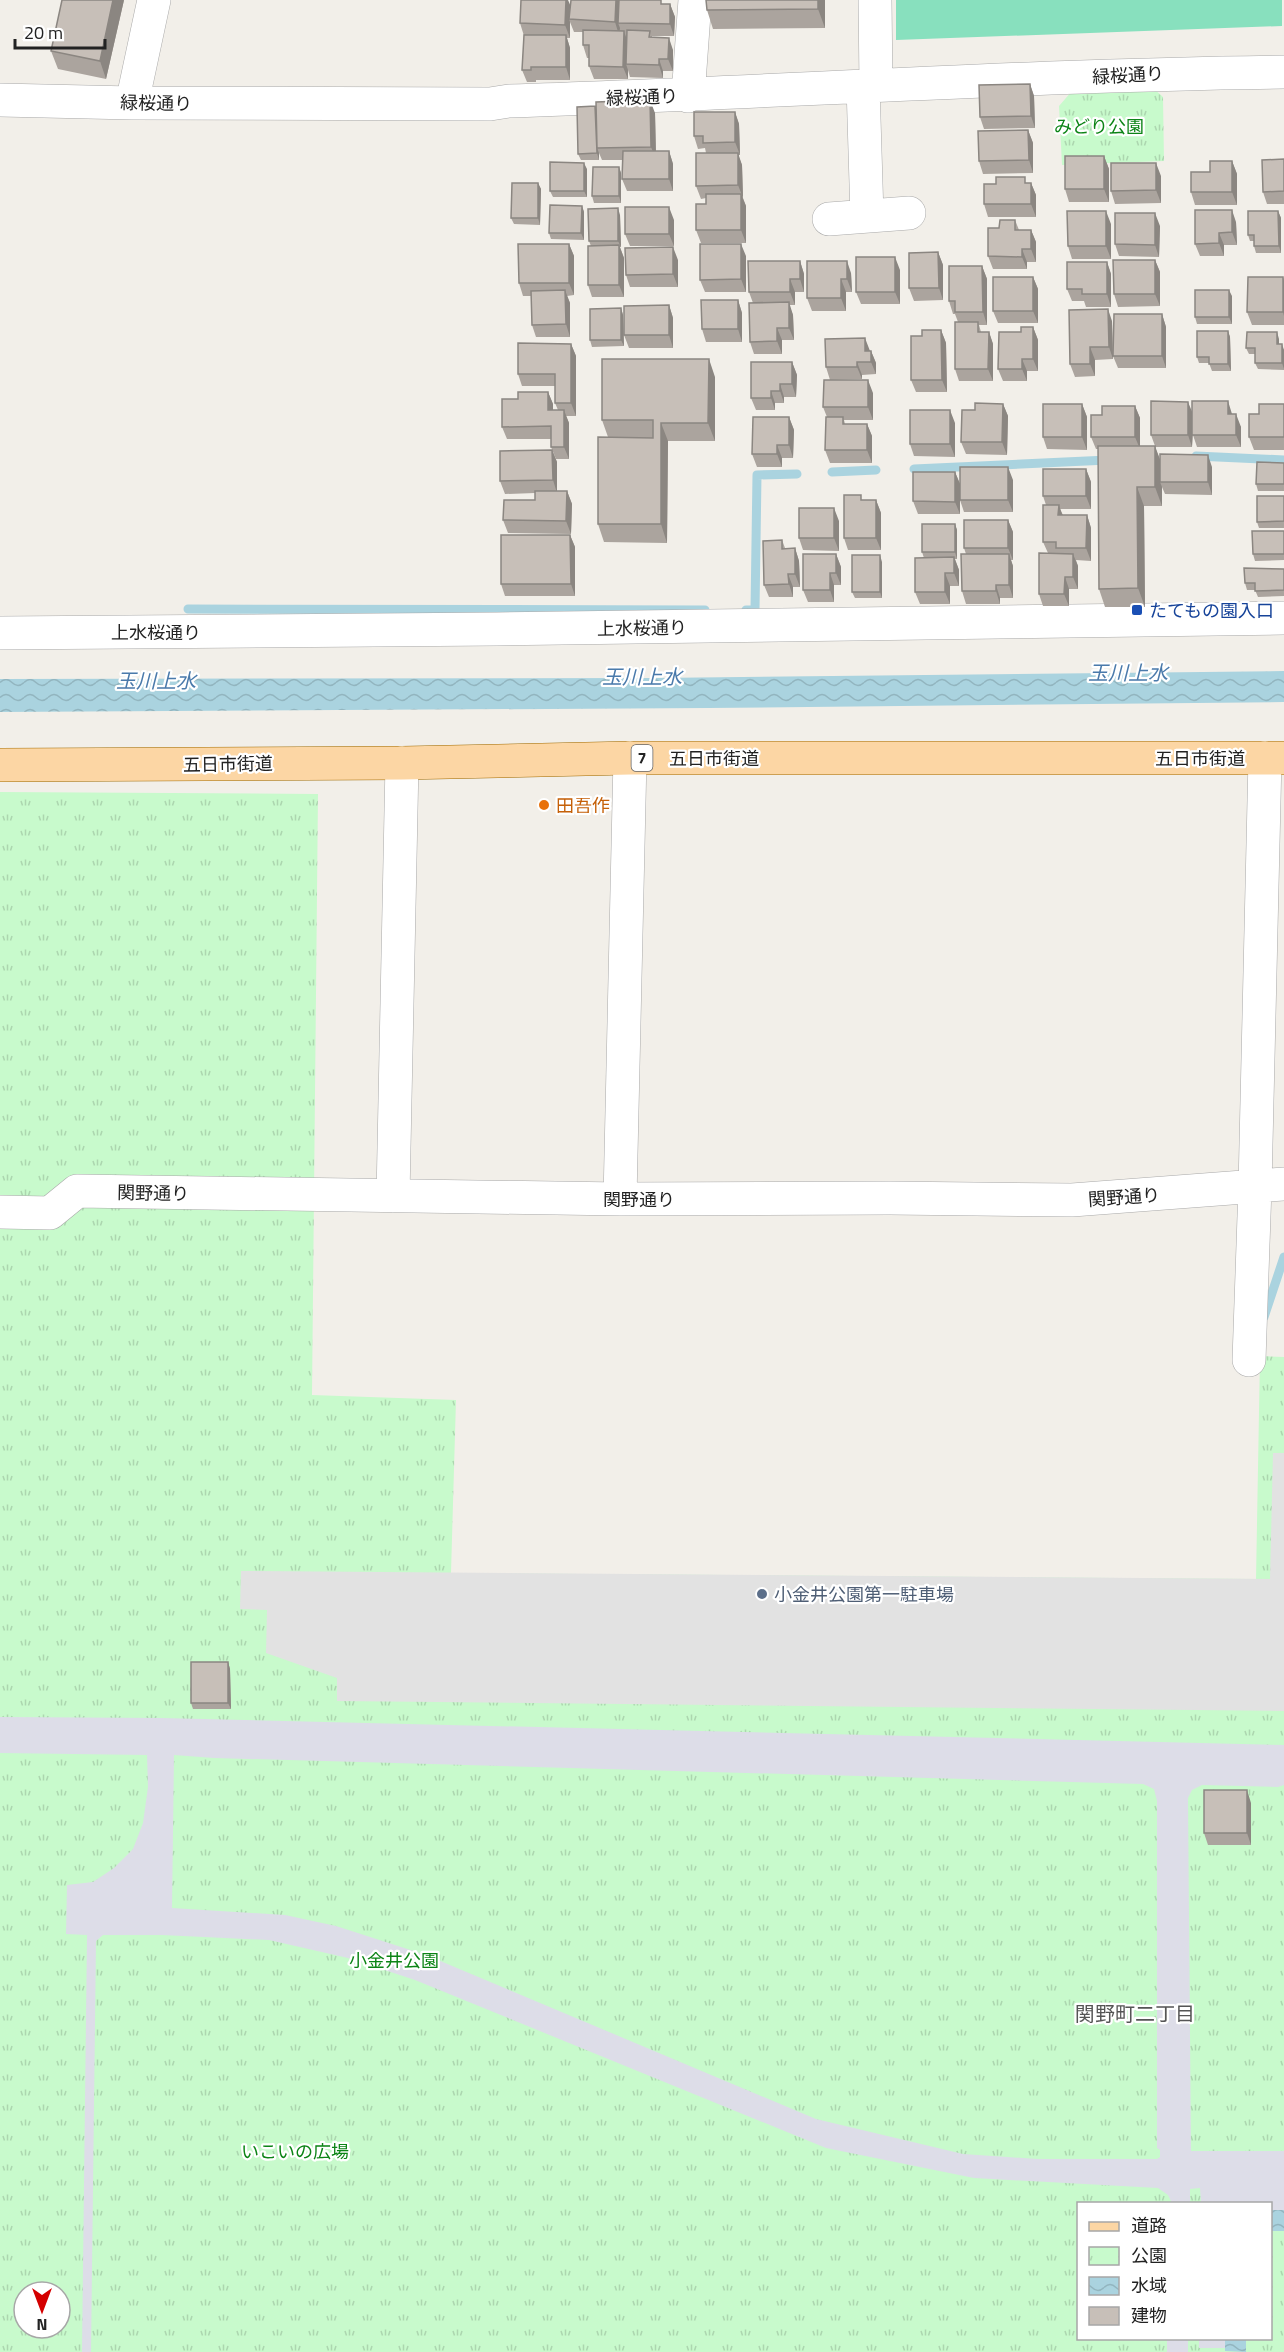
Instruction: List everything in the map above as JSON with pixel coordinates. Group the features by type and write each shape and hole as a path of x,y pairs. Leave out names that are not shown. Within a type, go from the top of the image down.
{"main road":[{"name":"五日市街道","path":"0,765 630,758 1274,758"}],"street":[{"path":"132,103 154,0"},
{"path":"688,96 695,0"},
{"path":"867,216 869,86 875,0"},
{"name":"緑桜通り","path":"0,100 132,103 490,104 509,101 688,96 1175,73 1284,72"},
{"path":"829,219 909,213"},
{"name":"上水桜通り","path":"0,633 496,616 1284,618"},
{"path":"620,1199 630,758"},
{"path":"1249,1360 1270,1186 1274,758"},
{"path":"393,1196 402,762"},
{"name":"関野通り","path":"0,1212 51,1212 77,1191 620,1199 1072,1200 1270,1186"}],"green space":[{"path":"896,0 1282,0 1282,26 896,40"},
{"name":"みどり公園","path":"1151,86 1163,97 1164,161 1062,165 1059,106 1072,91"},
{"name":"小金井公園","path":"0,792 318,794 312,1395 456,1400 451,1573 1256,1579 1260,1356 1284,1357 1284,2352 0,2352"}],"shaded area":[{"name":"小金井公園第一駐車場","path":"1273,1453 1284,1453 1284,1711 337,1701 337,1678 266,1653 267,1610 240,1609 241,1571 1270,1579"},
{"path":"0,1717 161,1718 1284,1745 1284,1785 1278,1787 1202,1785 1192,1790 1188,1798 1191,2151 1284,2151 1284,2210 1272,2210 1272,2202 1201,2202 1200,2188 1190,2189 1190,2202 1172,2202 1168,2195 1158,2188 974,2178 826,2148 415,1980 348,1958 269,1940 103,1935 96,1941 91,2352 82,2352 87,1935 66,1934 67,1885 93,1882 114,1868 133,1849 143,1823 148,1787 147,1755 0,1753","holes":["174,1755 214,1758 1143,1784 1154,1789 1157,1801 1157,2148 1160,2150 1160,2157 1157,2159 1037,2159 963,2154 816,2119 426,1955 336,1926 285,1915 172,1908"]},
{"path":"1167,2340 1188,2340 1188,2352 1167,2352"},
{"path":"1199,2340 1225,2340 1225,2348 1199,2348"}],"water":[{"name":"玉川上水","path":"1284,671 1284,702 0,712 0,679 655,678"},
{"path":"1272,2210 1284,2210 1284,2231 1272,2231"},
{"path":"1225,2340 1246,2340 1246,2352 1225,2351"}],"building":[{"path":"62,0 113,0 100,61 51,51"},
{"path":"521,0 566,0 565,25 520,23"},
{"path":"571,0 616,0 615,22 569,19"},
{"path":"619,0 661,0 661,4 670,4 670,24 618,23"},
{"path":"706,0 818,0 818,9 707,10"},
{"path":"583,30 624,31 623,67 589,66 589,45 583,45"},
{"path":"627,30 650,31 649,37 669,38 668,59 659,59 659,65 626,64"},
{"path":"524,35 566,35 566,67 531,67 531,70 522,70"},
{"path":"1030,84 1031,116 980,117 979,85"},
{"path":"650,100 651,147 597,148 596,102"},
{"path":"595,106 597,153 578,154 577,107"},
{"path":"694,112 735,112 735,142 703,143 703,136 694,136"},
{"path":"1028,130 1029,160 979,161 978,131"},
{"path":"623,151 669,151 669,179 622,179"},
{"path":"696,153 738,153 738,185 696,186"},
{"path":"1065,156 1104,156 1104,189 1065,189"},
{"path":"1284,159 1284,191 1263,192 1262,160"},
{"path":"1210,161 1232,161 1232,192 1191,192 1191,172 1210,172"},
{"path":"550,162 584,163 584,191 550,191"},
{"path":"1111,163 1156,163 1156,190 1111,191"},
{"path":"593,167 619,167 619,196 592,196"},
{"path":"996,177 1025,177 1025,183 1031,183 1031,204 984,204 984,184 996,184"},
{"path":"512,183 538,183 538,218 511,218"},
{"path":"706,194 741,194 741,230 696,230 696,204 706,204"},
{"path":"550,205 582,206 581,233 549,233"},
{"path":"625,207 669,207 669,234 625,234"},
{"path":"618,208 618,241 589,241 588,209"},
{"path":"1195,210 1232,210 1232,232 1219,233 1219,243 1195,244"},
{"path":"1067,211 1106,211 1106,246 1068,246"},
{"path":"1248,211 1278,211 1279,246 1254,246 1254,235 1248,235"},
{"path":"1115,213 1155,213 1155,245 1115,244"},
{"path":"1000,220 1015,220 1015,230 1031,230 1031,249 1022,249 1022,257 988,256 988,228 999,228"},
{"path":"518,244 569,244 569,283 519,283"},
{"path":"700,244 741,244 741,279 700,280"},
{"path":"619,245 619,285 588,285 588,246"},
{"path":"673,247 673,274 626,275 625,248"},
{"path":"938,252 939,288 909,288 909,253"},
{"path":"856,257 895,257 895,292 856,292"},
{"path":"1113,260 1155,260 1155,294 1114,294"},
{"path":"748,261 800,261 800,279 790,279 790,292 749,292"},
{"path":"807,261 847,261 847,279 841,279 841,298 807,298"},
{"path":"1067,262 1107,262 1107,294 1082,294 1082,289 1067,289"},
{"path":"949,266 982,266 983,312 955,312 955,301 949,301"},
{"path":"993,277 1033,277 1033,311 993,311"},
{"path":"1248,277 1283,277 1283,312 1247,312"},
{"path":"565,290 566,324 532,325 531,291"},
{"path":"1195,290 1229,290 1229,317 1195,317"},
{"path":"701,300 738,300 738,329 702,329"},
{"path":"789,302 789,328 777,328 777,341 750,342 749,303"},
{"path":"669,305 669,335 624,335 624,306"},
{"path":"621,308 621,340 590,340 590,309"},
{"path":"1108,309 1109,347 1090,347 1090,364 1070,364 1069,310"},
{"path":"1114,314 1162,314 1162,356 1113,356"},
{"path":"955,322 978,322 978,332 989,332 988,369 955,369"},
{"path":"1021,327 1033,327 1033,359 1022,359 1022,369 998,369 999,332 1021,332"},
{"path":"922,330 941,330 942,380 911,380 911,336 922,336"},
{"path":"1197,331 1228,331 1228,364 1209,364 1209,357 1197,357"},
{"path":"1247,332 1277,332 1277,344 1282,344 1282,363 1255,363 1255,348 1246,348"},
{"path":"865,338 865,351 871,351 871,362 857,362 857,367 826,367 825,339"},
{"path":"518,343 571,344 571,403 555,403 555,374 518,374"},
{"path":"602,359 709,359 708,423 661,423 661,524 598,524 598,437 653,438 653,420 602,420"},
{"path":"751,362 792,362 792,384 780,384 780,391 771,391 771,398 751,398"},
{"path":"824,380 868,380 868,407 823,407"},
{"path":"518,392 548,392 548,410 564,410 564,447 551,447 551,426 502,427 502,399 518,399"},
{"path":"1151,401 1188,402 1188,435 1151,435"},
{"path":"1192,401 1228,401 1228,414 1236,414 1236,435 1192,435"},
{"path":"975,403 1003,404 1002,442 961,442 962,410 975,410"},
{"path":"1043,404 1082,404 1082,437 1043,437"},
{"path":"1259,404 1284,404 1284,437 1249,437 1249,414 1259,414"},
{"path":"1102,406 1135,406 1135,437 1091,437 1091,415 1102,415"},
{"path":"910,410 950,410 950,444 910,444"},
{"path":"753,417 789,417 789,445 777,445 777,454 752,454"},
{"path":"826,417 843,417 843,424 867,424 867,450 825,450"},
{"path":"1098,446 1155,446 1155,487 1137,487 1138,588 1099,589"},
{"path":"552,450 553,480 500,481 500,451"},
{"path":"1160,454 1208,455 1208,482 1160,482"},
{"path":"1257,462 1284,463 1284,484 1256,484"},
{"path":"960,467 1008,467 1008,500 960,500"},
{"path":"1043,469 1086,469 1086,496 1043,496"},
{"path":"913,472 955,472 955,502 913,501"},
{"path":"535,491 567,491 566,521 503,520 504,500 535,500"},
{"path":"844,495 861,495 861,500 876,500 876,538 844,538"},
{"path":"1257,496 1284,496 1284,521 1257,522"},
{"path":"1043,505 1059,505 1058,515 1087,515 1086,548 1056,548 1056,542 1043,542"},
{"path":"799,508 834,508 834,538 799,538"},
{"path":"964,520 1008,520 1008,548 964,548"},
{"path":"922,524 955,524 955,552 922,552"},
{"path":"1252,531 1284,531 1284,554 1253,554"},
{"path":"501,535 570,535 571,584 501,584"},
{"path":"782,540 782,549 795,548 795,574 788,574 789,584 764,585 763,541"},
{"path":"1039,553 1073,554 1073,577 1065,577 1064,594 1039,594"},
{"path":"803,554 836,554 836,573 830,573 830,590 803,590"},
{"path":"961,554 1009,554 1009,585 996,585 996,591 962,591"},
{"path":"852,555 880,555 880,592 852,592"},
{"path":"954,557 954,573 945,573 945,592 915,592 915,558"},
{"path":"1244,568 1284,569 1284,590 1255,591 1255,583 1245,583"},
{"path":"191,1662 228,1662 228,1703 191,1703"},
{"path":"1204,1790 1247,1790 1247,1833 1204,1833"}],"waterway":[{"path":"1196,456 1284,460"},
{"path":"914,469 1108,460"},
{"path":"832,472 876,470"},
{"path":"746,610 755,610 757,475 797,474"},
{"path":"188,609 705,610"},
{"path":"1264,1317 1284,1257"}],"place":[{"name":"たてもの園入口","path":"1137,610"},
{"name":"田吾作","path":"544,805"},
{"name":"小金井公園第一駐車場","path":"762,1594"}],"district":[{"name":"関野町二丁目","path":"1135,2013"}],"park label":[{"name":"いこいの広場","path":"295,2151"}]}
